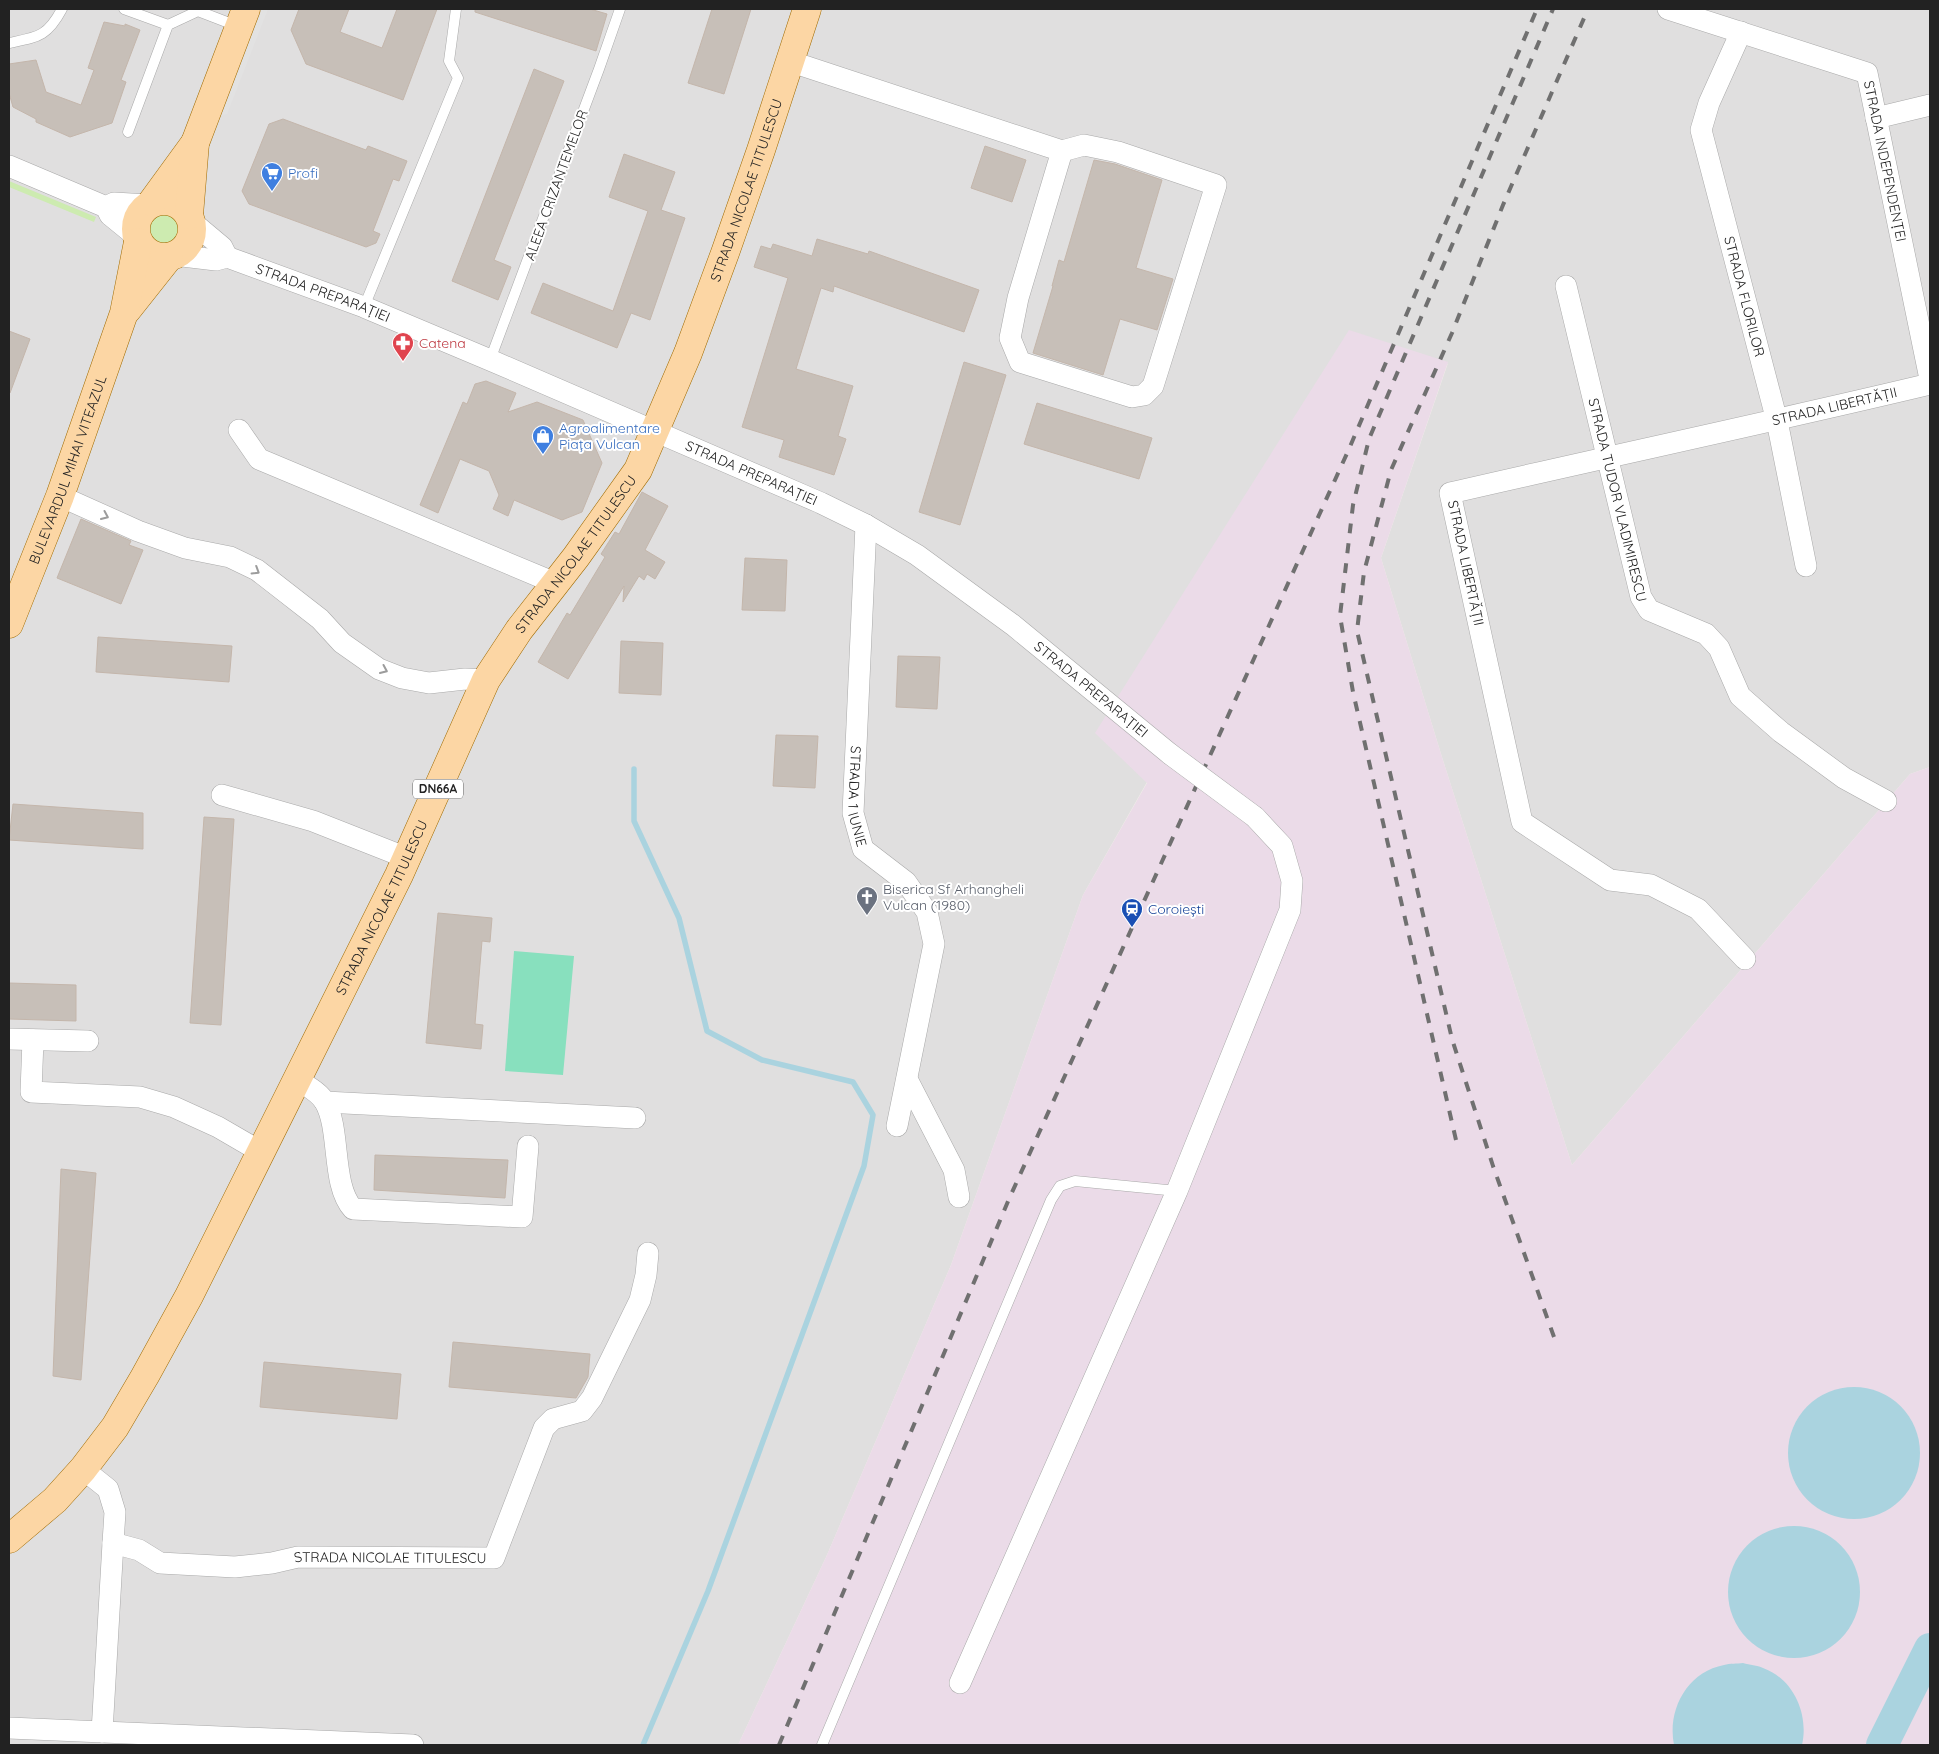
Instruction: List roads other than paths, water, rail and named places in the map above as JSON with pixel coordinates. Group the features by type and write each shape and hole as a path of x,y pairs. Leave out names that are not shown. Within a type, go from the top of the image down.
{"main road":[{"name":"STRADA NICOLAE TITULESCU","path":"9,1539 54,1500 83,1469 115,1426 150,1368 172,1329 298,1080 407,858 486,680 519,630 633,479 656,432 688,353 761,150 807,9"},
{"path":"195,143 190,218 192,233 188,243 182,250 172,256 158,257 144,249 138,239 137,221 142,210 150,204 195,143 242,18"},
{"path":"150,204 164,200 172,202 182,206 190,218"},
{"name":"BULEVARDUL MIHAI VITEAZUL","path":"9,624 60,496 124,313 138,239"},
{"name":"BULEVARDUL MIHAI VITEAZUL","path":"124,313 172,256"}],"street":[{"path":"1668,9 1741,32"},
{"name":"STRADA INDEPENDENȚEI","path":"1741,32 1867,73 1930,379"},
{"name":"STRADA FLORILOR","path":"1741,32 1709,103 1701,130 1777,421 1806,566"},
{"path":"790,61 1062,151 1084,145 1110,150 1216,185 1153,386 1144,395 1132,397 1020,362 1010,338 1018,298 1062,151"},
{"path":"1876,118 1930,105"},
{"path":"9,166 106,207 110,214 138,239"},
{"path":"106,207 114,203 150,204"},
{"path":"190,218 222,247 227,257"},
{"name":"STRADA PREPARAȚIEI","path":"172,256 216,260 227,257 364,307 821,503 866,525 917,555 1012,624 1170,754 1255,817 1282,846 1292,881 1290,910 1177,1191 960,1683"},
{"name":"STRADA TUDOR VLADIMIRESCU","path":"1566,286 1641,597 1649,610 1706,634 1719,648 1740,696 1781,732 1844,778 1886,801"},
{"name":"STRADA LIBERTĂȚII","path":"1745,959 1698,909 1651,885 1610,880 1522,822 1450,493 1608,456 1777,421 1930,384"},
{"path":"239,430 259,459 555,583"},
{"path":"60,496 138,531 185,548 230,557 257,570 320,619 342,643 379,669 402,678 429,683 465,679 486,680"},
{"name":"STRADA 1 IUNIE","path":"866,525 852,814 863,849 906,882 926,912 934,944 897,1126"},
{"path":"222,795 313,821 407,858"},
{"path":"9,1039 88,1041"},
{"path":"33,1040 32,1092 140,1097 174,1107 218,1127 261,1152"},
{"path":"907,1079 954,1170 959,1197"},
{"path":"298,1080 318,1094 325,1102 330,1116 340,1177 348,1203 353,1209 522,1217 528,1146"},
{"path":"325,1102 635,1118"},
{"name":"STRADA NICOLAE TITULESCU","path":"112,1544 139,1550 160,1563 235,1567 272,1563 298,1557 494,1558 544,1428 553,1419 582,1411 592,1398 640,1300 646,1275 648,1253"},
{"path":"83,1469 108,1489 115,1512 102,1732"},
{"path":"9,1728 413,1745"}],"lane":[{"path":"9,43 39,36 53,25 62,9"},
{"path":"124,9 168,25"},
{"path":"364,307 458,78 450,61 456,9"},
{"name":"ALEEA CRIZANTEMELOR","path":"490,360 620,9"},
{"path":"128,132 168,25 198,11 242,18"},
{"path":"822,1745 1051,1200 1060,1186 1075,1181 1177,1191"}],"water":[{"path":"1854,1387 1867,1388 1879,1392 1901,1406 1915,1428 1919,1440 1919,1466 1915,1478 1901,1500 1879,1514 1867,1518 1854,1519 1841,1518 1829,1514 1807,1500 1793,1478 1789,1466 1788,1453 1789,1440 1793,1428 1807,1406 1829,1392 1841,1388"},
{"path":"1794,1526 1807,1527 1819,1531 1841,1545 1855,1567 1859,1579 1859,1605 1855,1617 1841,1639 1819,1653 1807,1657 1794,1658 1781,1657 1769,1653 1747,1639 1733,1617 1729,1605 1728,1592 1729,1579 1733,1567 1747,1545 1769,1531 1781,1527"},
{"path":"1743,1663 1761,1667 1774,1673 1791,1689 1801,1710 1804,1734 1802,1745 1674,1745 1674,1719 1677,1706 1682,1694 1690,1684 1711,1669 1726,1664"}],"waterway":[{"path":"634,769 634,821 679,918 707,1031 762,1060 853,1082 873,1115 864,1166 708,1591 643,1745"},
{"path":"1882,1745 1930,1649"}],"railway":[{"path":"779,1745 1009,1199 1349,449 1537,9"},
{"path":"1456,1140 1353,692 1340,616 1353,505 1369,439 1553,9"},
{"path":"1554,1337 1493,1166 1452,1039 1357,631 1364,572 1391,470 1452,333 1503,205 1588,9"}],"place":[{"name":"Profi","path":"272,192"},
{"name":"Catena","path":"403,362"},
{"name":"Agroalimentare Piața Vulcan","path":"543,455"},
{"name":"Biserica Sf Arhangheli Vulcan (1980)","path":"867,916"},
{"name":"Coroiești","path":"1132,928"}]}
